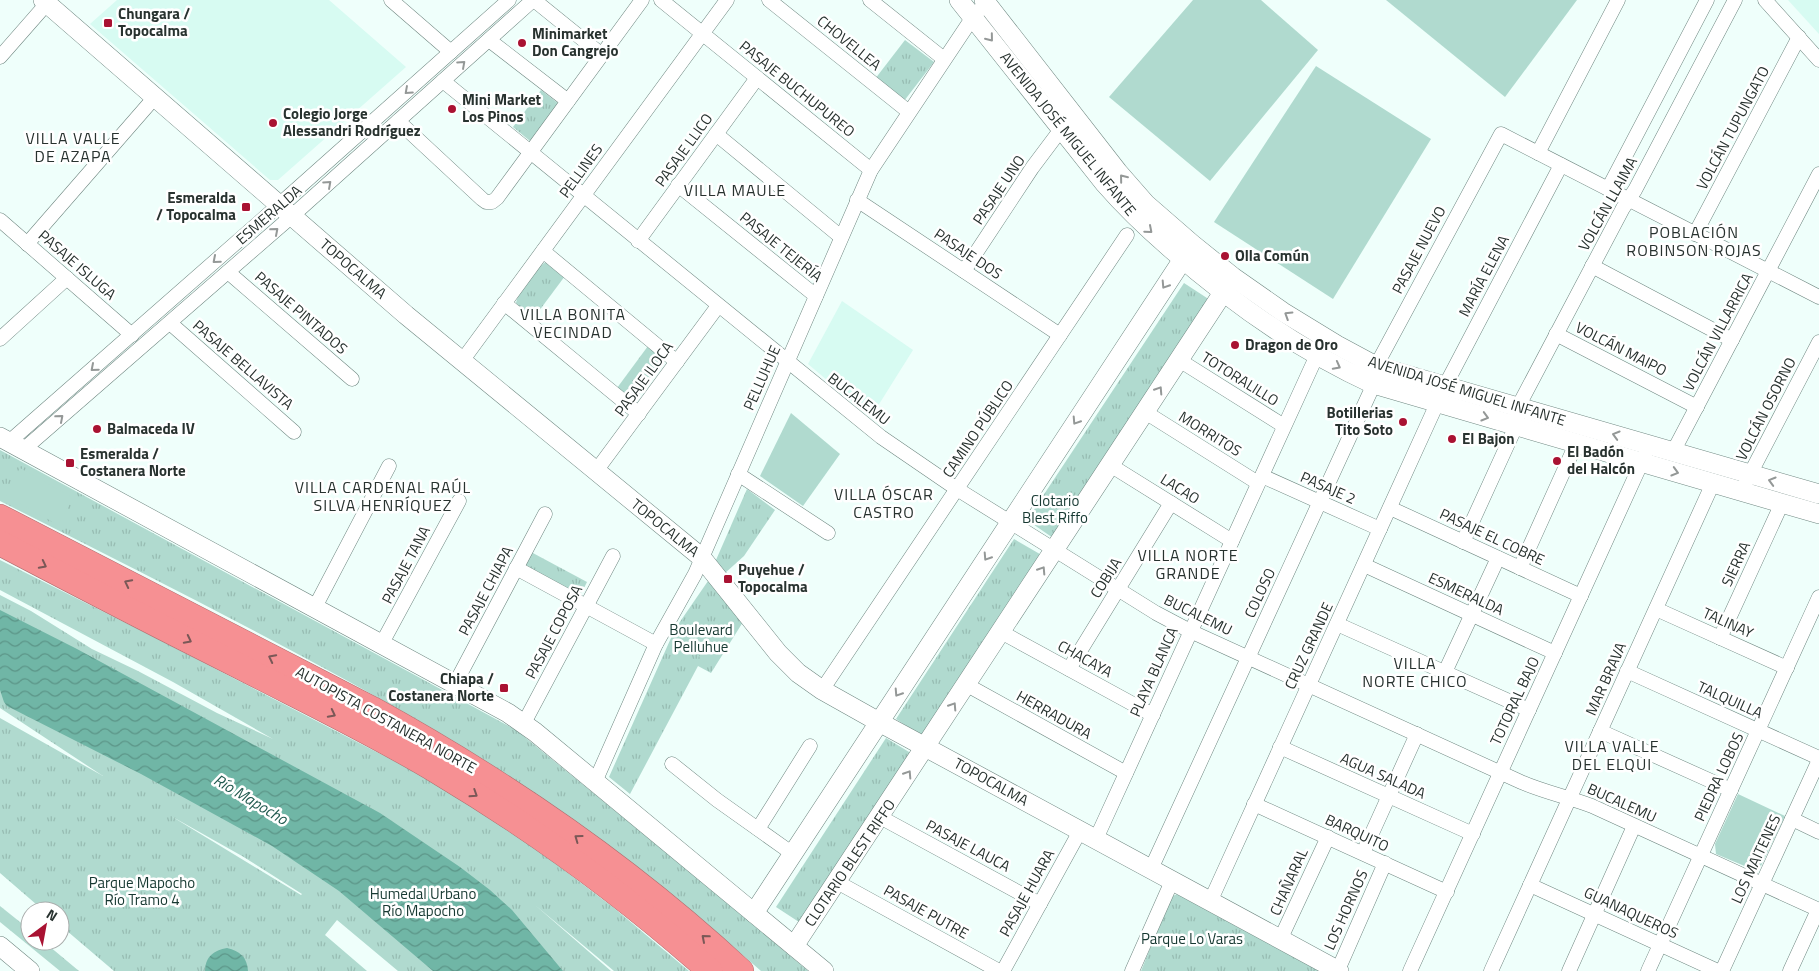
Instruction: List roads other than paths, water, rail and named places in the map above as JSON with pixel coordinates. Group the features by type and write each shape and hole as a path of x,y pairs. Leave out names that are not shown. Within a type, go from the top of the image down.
{"highway":[{"name":"AUTOPISTA COSTANERA NORTE","path":"0,517 372,709 448,753 519,797 594,850 676,913 741,971"},
{"name":"AUTOPISTA COSTANERA NORTE","path":"0,543 358,727 436,770 578,865 653,923 710,971"}],"street":[{"path":"391,0 451,52"},
{"name":"ESMERALDA","path":"11,443 170,323 228,272 286,211 451,52 508,0"},
{"path":"534,0 602,55"},
{"name":"ESMERALDA","path":"11,443 132,335 398,121 534,0"},
{"path":"398,121 482,199 489,202 497,198 642,0"},
{"name":"PASAJE BUCHUPUREO","path":"661,0 871,170"},
{"name":"PELLINES","path":"462,361 727,0"},
{"name":"CHOVELLEA","path":"769,0 909,112"},
{"path":"870,0 944,60"},
{"name":"AVENIDA JOSÉ MIGUEL INFANTE","path":"959,0 1117,198 1145,226 1233,277 1291,317 1337,345 1375,375 1438,404 1819,514"},
{"path":"1618,0 1538,153 1819,297"},
{"name":"VOLCÁN LLAIMA","path":"1608,189 1707,0"},
{"name":"VOLCÁN LLAIMA","path":"1463,542 1516,426 1518,407 1735,0"},
{"path":"1765,0 1819,60"},
{"path":"0,57 46,1"},
{"name":"TOPOCALMA","path":"46,1 406,315 701,557 798,673 822,690 879,722 1338,971"},
{"name":"PELLUHUE","path":"595,782 656,644 687,590 871,170 985,1"},
{"name":"AVENIDA JOSÉ MIGUEL INFANTE","path":"985,1 1130,187 1152,209 1222,293 1317,355 1342,369 1445,386 1819,494"},
{"name":"VOLCÁN TUPUNGATO","path":"1695,234 1799,37"},
{"path":"489,40 568,101"},
{"name":"PASAJE LLICO","path":"638,241 757,78"},
{"name":"BUCALEMU","path":"443,81 880,437 957,489 1118,590 1190,631 1501,773 1542,791 1570,798 1819,910"},
{"path":"27,244 154,97"},
{"name":"PASAJE UNO","path":"964,271 1032,168 1062,128"},
{"path":"716,134 841,237"},
{"name":"PASAJE NUEVO","path":"1375,375 1501,134 1538,153"},
{"name":"MARÍA ELENA","path":"1438,404 1445,386 1561,165"},
{"name":"VOLCÁN VILLARRICA","path":"1673,452 1819,174"},
{"name":"PASAJE TEJERÍA","path":"678,185 816,296"},
{"name":"PASAJE DOS","path":"858,200 1060,335"},
{"name":"PASAJE ISLUGA","path":"3,227 27,244 132,335"},
{"name":"CAMINO PÚBLICO","path":"822,690 1127,235"},
{"path":"543,251 677,362"},
{"path":"754,913 1187,252"},
{"path":"1592,266 1732,340"},
{"name":"PASAJE PINTADOS","path":"228,272 352,378"},
{"name":"CLOTARIO BLEST RIFFO","path":"794,946 1002,632 1233,277"},
{"path":"0,339 67,278"},
{"path":"504,303 639,414"},
{"name":"PASAJE ILOCA","path":"596,471 718,306"},
{"name":"PASAJE BELLAVISTA","path":"170,323 294,432"},
{"name":"VOLCÁN MAIPO","path":"1556,334 1697,407"},
{"name":"VOLCÁN OSORNO","path":"1741,492 1819,342"},
{"name":"PLAYA BLANCA","path":"1088,835 1126,773 1317,355"},
{"name":"TOTORALILLO","path":"1178,360 1284,426"},
{"name":"COLOSO","path":"1151,869 1320,502 1375,375"},
{"name":"CRUZ GRANDE","path":"1210,902 1438,404"},
{"name":"MORRITOS","path":"1145,412 1260,479"},
{"path":"11,443 524,723 824,971"},
{"path":"1520,568 1576,444"},
{"name":"TOTORAL BAJO","path":"1410,971 1650,445"},
{"name":"LACAO","path":"1110,465 1232,541"},
{"path":"314,608 389,466"},
{"path":"738,474 828,533"},
{"name":"PASAJE 2","path":"1260,479 1320,502 1380,529"},
{"name":"MAR BRAVA","path":"1491,971 1713,483"},
{"name":"PASAJE TANA","path":"381,645 459,501"},
{"name":"COBIJA","path":"1069,669 1171,503"},
{"name":"SIERRA","path":"1720,638 1782,503"},
{"name":"PASAJE EL COBRE","path":"1390,508 1581,596"},
{"name":"PASAJE CHIAPA","path":"455,684 544,514"},
{"name":"PASAJE COPOSA","path":"524,723 613,556"},
{"path":"1446,672 1498,558"},
{"name":"ESMERALDA","path":"1364,565 1555,653"},
{"path":"516,568 656,644"},
{"name":"PIEDRA LOBOS","path":"1648,971 1819,597"},
{"name":"TALINAY","path":"1656,609 1787,668"},
{"path":"1337,624 1529,710"},
{"name":"CHACAYA","path":"1002,632 1153,715"},
{"name":"TALQUILLA","path":"1627,671 1819,759"},
{"name":"HERRADURA","path":"966,685 1126,773"},
{"path":"1600,732 1730,790"},
{"path":"1363,853 1417,734"},
{"path":"758,829 810,746"},
{"name":"AGUA SALADA","path":"1280,747 1473,834"},
{"name":"LOS MAITENES","path":"1722,971 1819,759"},
{"path":"672,764 699,786 793,854"},
{"name":"BARQUITO","path":"1254,804 1446,892"},
{"name":"PASAJE LAUCA","path":"880,817 1040,904"},
{"path":"1792,819 1819,832"},
{"path":"1568,971 1634,826"},
{"name":"PASAJE HUARA","path":"1003,971 1040,904 1088,835"},
{"name":"CHAÑARAL","path":"1280,940 1328,837"},
{"name":"LOS HORNOS","path":"1338,971 1385,864"},
{"path":"1132,971 1172,881"},
{"name":"PASAJE PUTRE","path":"837,882 999,971"},
{"name":"GUANAQUEROS","path":"1530,885 1718,971"},
{"path":"1790,971 1819,910"},
{"path":"0,946 30,971"}],"water":[{"name":"Humedal Urbano Río Mapocho","path":"0,610 77,649 380,813 460,867 490,890 512,910 563,971 433,971 339,891 272,846 141,774 7,706 0,690"},
{"path":"227,948 242,955 248,971 205,971 205,966 211,955 218,950"}],"place":[{"name":"Chungara / Topocalma","path":"108,23"},
{"name":"Minimarket Don Cangrejo","path":"522,43"},
{"name":"Mini Market Los Pinos","path":"452,109"},
{"name":"Colegio Jorge Alessandri Rodríguez","path":"273,123"},
{"name":"Esmeralda / Topocalma","path":"246,207"},
{"name":"Olla Común","path":"1225,256"},
{"name":"Dragon de Oro","path":"1235,345"},
{"name":"Botillerias Tito Soto","path":"1403,422"},
{"name":"Balmaceda IV","path":"97,429"},
{"name":"El Bajon","path":"1452,439"},
{"name":"El Badón del Halcón","path":"1557,461"},
{"name":"Esmeralda / Costanera Norte","path":"70,463"},
{"name":"Puyehue / Topocalma","path":"728,579"},
{"name":"Chiapa / Costanera Norte","path":"504,688"}],"district":[{"name":"VILLA VALLE DE AZAPA","path":"73,147"},
{"name":"VILLA MAULE","path":"735,190"},
{"name":"POBLACIÓN ROBINSON ROJAS","path":"1694,241"},
{"name":"VILLA BONITA VECINDAD","path":"573,323"},
{"name":"VILLA CARDENAL RAÚL SILVA HENRÍQUEZ","path":"383,496"},
{"name":"VILLA ÓSCAR CASTRO","path":"884,503"},
{"name":"VILLA NORTE GRANDE","path":"1188,564"},
{"name":"VILLA NORTE CHICO","path":"1415,672"},
{"name":"VILLA VALLE DEL ELQUI","path":"1612,755"}],"park label":[{"name":"Clotario Blest Riffo","path":"1055,510"},
{"name":"Boulevard Pelluhue","path":"701,638"},
{"name":"Parque Mapocho Río Tramo 4","path":"142,892"},
{"name":"Parque Lo Varas","path":"1192,939"}],"water label":[{"name":"Río Mapocho","path":"251,799"}]}
